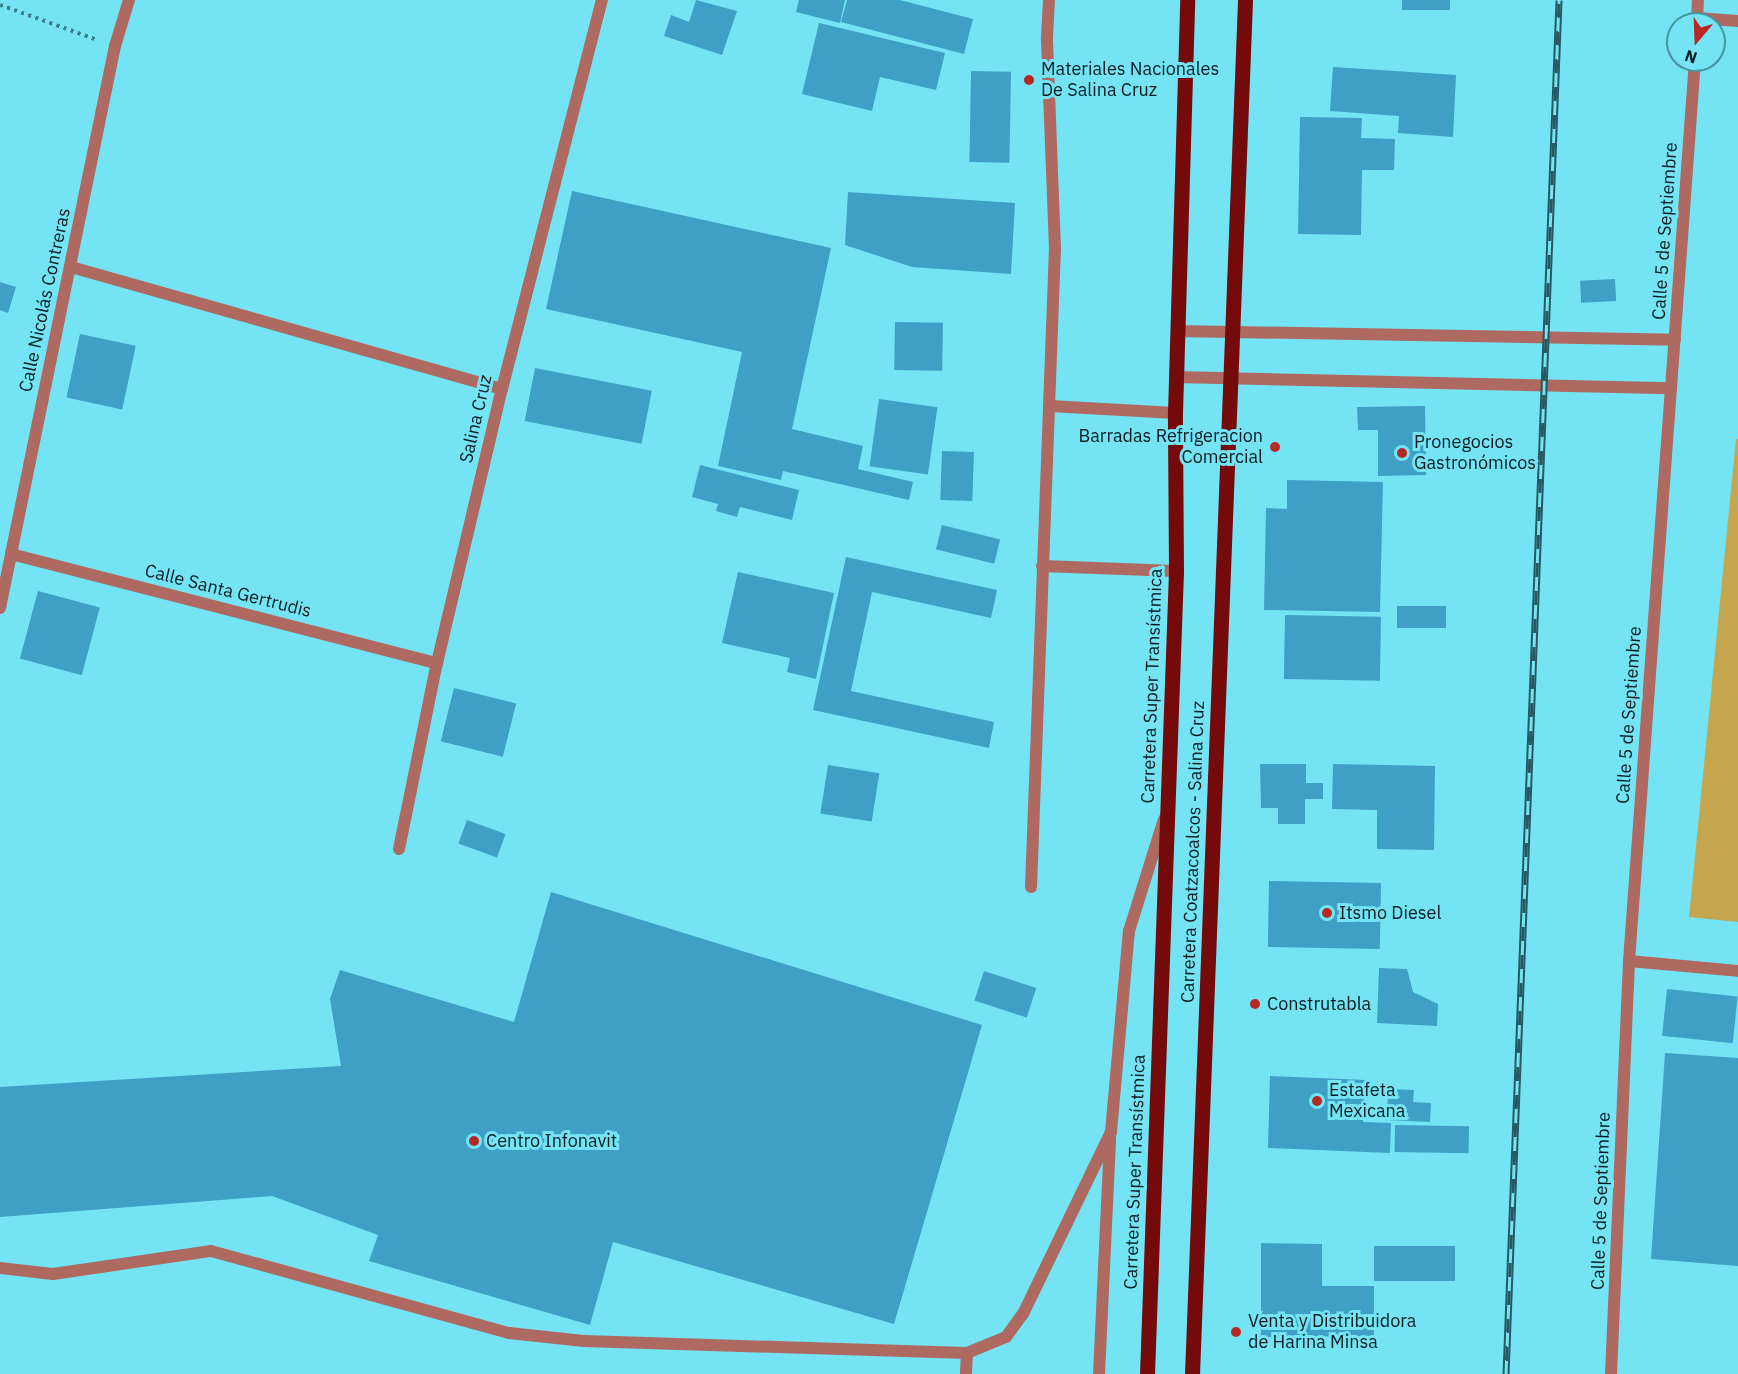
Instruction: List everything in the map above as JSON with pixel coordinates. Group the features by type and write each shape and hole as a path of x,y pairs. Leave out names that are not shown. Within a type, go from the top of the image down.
{"main road":[{"name":"Carretera Super Transístmica","path":"1147,1374 1176,571 1175,413 1187,0"},
{"path":"1231,331 1245,0"},
{"name":"Carretera Coatzacoalcos - Salina Cruz","path":"1192,1374 1231,331"}],"street":[{"name":"Calle Nicolás Contreras","path":"0,608 115,46 129,0"},
{"name":"Salina Cruz","path":"399,849 437,663 502,389 602,0"},
{"path":"1031,886 1055,249 1047,37 1049,0"},
{"name":"Calle 5 de Septiembre","path":"1611,1374 1629,961 1694,72"},
{"path":"71,267 502,389"},
{"path":"1177,332 1231,331 1675,340"},
{"path":"1176,377 1231,376 1671,388"},
{"path":"1050,405 1175,413"},
{"name":"Calle Santa Gertrudis","path":"11,554 437,663"},
{"path":"1042,567 1176,571"},
{"path":"1099,1374 1111,1132 1129,931 1168,807"},
{"path":"1629,961 1738,971"},
{"path":"0,1268 53,1274 212,1251 509,1333 584,1341 967,1353 1006,1337 1023,1314 1111,1132"},
{"path":"966,1374 967,1353"}],"path":[{"path":"0,5 115,46"}],"shaded area":[{"path":"1736,439 1738,439 1738,922 1689,917"}],"building":[{"path":"696,0 737,11 722,55 664,36 671,15 689,22"},
{"path":"799,0 845,0 840,23 796,12"},
{"path":"847,0 900,0 973,19 964,54 841,22"},
{"path":"1402,0 1450,0 1450,10 1402,10"},
{"path":"819,23 945,53 936,90 880,77 872,111 802,94"},
{"path":"1333,67 1456,75 1453,137 1398,133 1399,116 1330,111"},
{"path":"971,71 1011,72 1009,163 969,162"},
{"path":"1300,117 1362,118 1361,138 1395,139 1394,170 1362,170 1361,235 1298,234"},
{"path":"572,191 831,248 792,429 863,446 858,469 913,482 909,500 783,471 781,480 718,466 742,352 546,309"},
{"path":"848,192 1015,203 1011,274 912,267 845,245"},
{"path":"1615,279 1616,301 1581,303 1580,281"},
{"path":"0,282 16,287 8,313 0,310"},
{"path":"895,322 943,323 942,371 894,370"},
{"path":"80,334 136,346 122,409 66,398"},
{"path":"535,368 652,391 642,444 525,421"},
{"path":"879,399 937,407 928,475 870,466"},
{"name":"Pronegocios Gastronómicos","path":"1425,406 1426,475 1378,476 1378,430 1358,430 1357,407"},
{"path":"942,451 974,452 972,501 940,500"},
{"path":"700,465 799,490 792,520 740,507 737,517 716,511 718,504 692,497"},
{"path":"1287,480 1383,482 1380,612 1264,610 1266,508 1287,509"},
{"path":"942,525 1000,540 994,564 936,549"},
{"path":"846,557 997,590 991,618 872,592 851,691 994,722 989,748 813,710"},
{"path":"738,572 834,593 816,679 787,672 790,658 722,643"},
{"path":"38,591 100,608 82,675 20,659"},
{"path":"1397,606 1446,606 1446,628 1397,628"},
{"path":"1285,615 1381,617 1380,681 1284,679"},
{"path":"454,688 516,703 503,757 441,741"},
{"path":"1260,764 1306,764 1306,783 1323,783 1323,799 1305,799 1305,824 1278,824 1278,808 1261,808"},
{"path":"1333,764 1435,766 1434,850 1377,849 1377,810 1332,809"},
{"path":"828,765 879,773 872,822 820,813"},
{"path":"467,820 506,834 497,858 458,843"},
{"path":"1269,881 1381,883 1380,949 1268,947"},
{"name":"Centro Infonavit","path":"551,892 982,1025 894,1324 613,1242 590,1325 369,1261 378,1235 272,1196 0,1217 0,1087 341,1066 330,999 340,970 514,1022"},
{"path":"1379,968 1407,969 1413,992 1438,1004 1437,1026 1377,1023"},
{"path":"984,971 1036,988 1027,1017 974,1000"},
{"path":"1667,989 1738,996 1733,1043 1662,1036"},
{"path":"1665,1053 1738,1058 1738,1266 1651,1259"},
{"name":"Estafeta Mexicana","path":"1270,1076 1365,1080 1363,1122 1391,1123 1390,1153 1268,1148"},
{"path":"1388,1089 1414,1090 1413,1102 1431,1103 1430,1122 1387,1120"},
{"path":"1395,1125 1469,1126 1469,1153 1395,1152"},
{"path":"1261,1243 1322,1244 1322,1286 1374,1286 1374,1336 1261,1337"},
{"path":"1374,1246 1455,1246 1455,1281 1374,1281"}],"railway":[{"path":"1506,1374 1559,0"}],"place":[{"name":"Materiales Nacionales De Salina Cruz","path":"1029,80"},
{"name":"Barradas Refrigeracion Comercial","path":"1275,447"},
{"name":"Pronegocios Gastronómicos","path":"1402,453"},
{"name":"Itsmo Diesel","path":"1327,913"},
{"name":"Construtabla","path":"1255,1004"},
{"name":"Estafeta Mexicana","path":"1317,1101"},
{"name":"Centro Infonavit","path":"474,1141"},
{"name":"Venta y Distribuidora de Harina Minsa","path":"1236,1332"}]}
